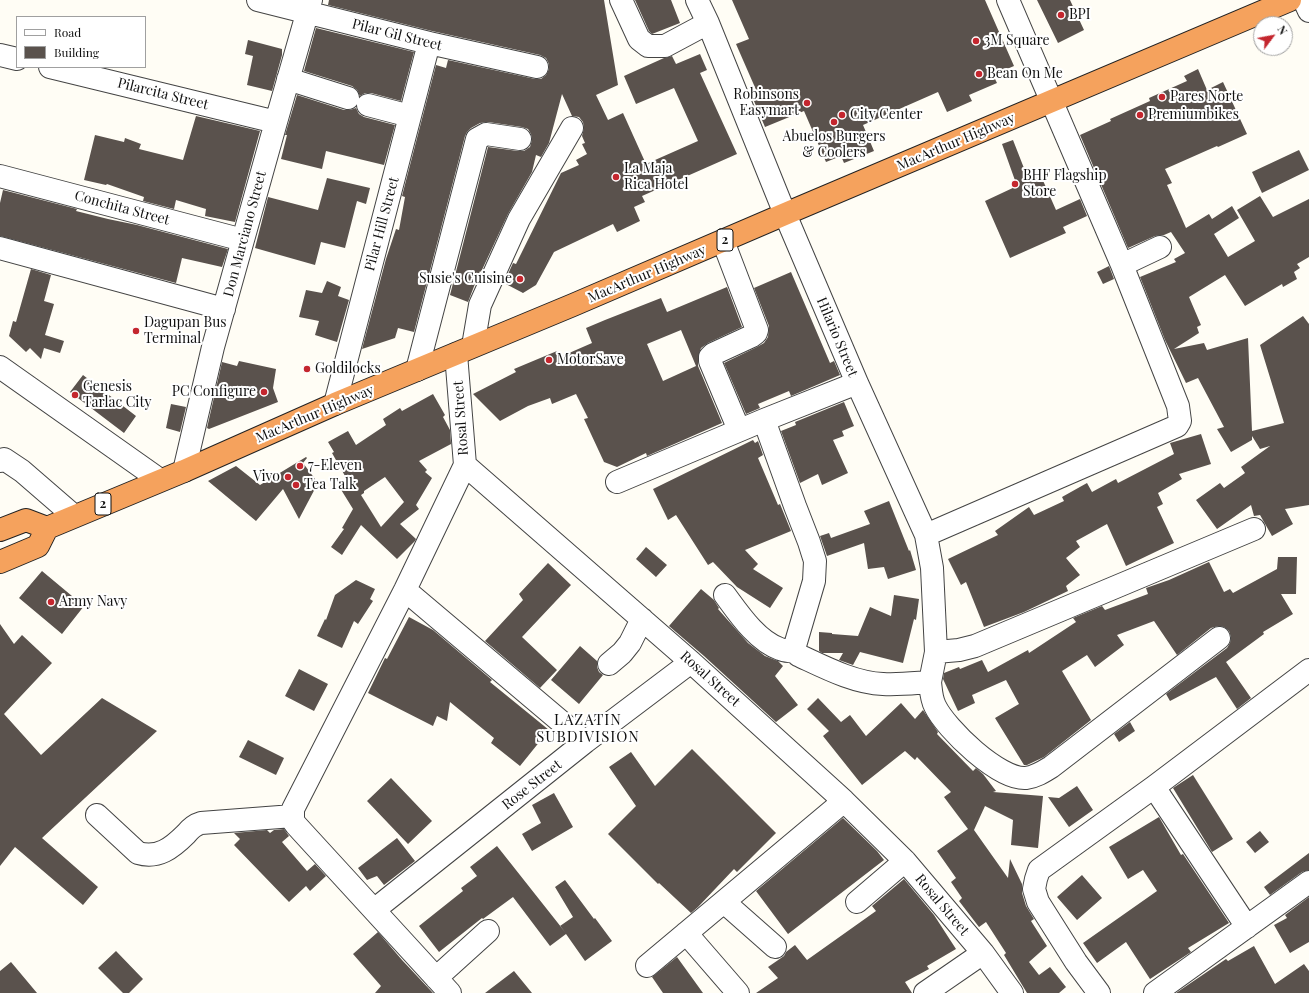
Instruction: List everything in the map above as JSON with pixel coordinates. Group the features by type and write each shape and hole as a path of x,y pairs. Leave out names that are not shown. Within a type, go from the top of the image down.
{"highway":[{"name":"MacArthur Highway","path":"47,528 184,471 335,404 1052,102 1269,4 1290,0"},
{"path":"0,530 26,520 47,528 38,546 0,562"}],"street":[{"name":"Pilar Gil Street","path":"258,0 310,6 429,43 537,67"},
{"path":"621,0 639,39 648,46 665,46 708,24"},
{"name":"Hilario Street","path":"697,0 857,384 926,535 932,568 936,652 930,682 931,696 938,712 958,736 985,760 1004,772 1024,778 1038,774 1051,767 1219,638"},
{"path":"926,535 1177,426 1180,421 1178,406 1122,265 1008,0"},
{"path":"1304,0 1309,11"},
{"name":"Don Marciano Street","path":"184,471 213,347 310,6"},
{"name":"Pilar Hill Street","path":"335,404 429,43"},
{"path":"0,55 16,59"},
{"name":"Pilarcita Street","path":"54,68 276,122"},
{"path":"288,79 358,102 410,116"},
{"name":"Rosal Street","path":"572,128 519,219 480,305 465,350 465,465 691,662 844,801 905,861 982,953 1012,993"},
{"path":"417,370 477,139 486,134 520,139"},
{"name":"Conchita Street","path":"0,176 243,240"},
{"path":"723,241 757,330 752,336 710,357 710,361 739,430"},
{"path":"1122,265 1160,247"},
{"path":"0,248 224,309"},
{"path":"0,367 160,480"},
{"path":"617,482 739,430 857,384"},
{"path":"764,420 815,560 814,581 794,649 795,652"},
{"path":"1,458 22,471 74,516"},
{"path":"465,465 405,590 293,809 293,821 443,985 488,931"},
{"path":"936,652 960,650 975,646 1254,529"},
{"path":"405,590 585,742"},
{"path":"725,594 746,624 770,645 795,652 798,655 833,671 870,683 884,685 930,682"},
{"path":"609,664 622,653 630,643 642,619"},
{"name":"Rose Street","path":"374,910 585,742 691,662"},
{"path":"1099,993 1076,962 1038,902 1034,889 1040,870 1309,670"},
{"path":"1154,786 1247,927"},
{"path":"647,966 844,801"},
{"path":"98,815 138,853 145,855 165,852 178,842 196,824 293,816"},
{"path":"857,902 905,861"},
{"path":"1155,993 1309,882"},
{"path":"724,902 775,947"},
{"path":"686,934 738,993"},
{"path":"925,993 982,953"}],"building":[{"path":"329,0 604,0 618,85 596,95 608,120 623,113 646,164 698,141 674,88 636,104 624,76 664,58 672,56 676,64 700,54 707,70 700,73 737,154 642,196 645,202 634,207 640,221 617,232 613,224 554,252 536,285 523,293 504,283 513,263 516,264 561,173 579,165 576,160 587,154 582,144 585,143 582,136 584,128 583,122 579,117 572,116 562,94 549,143 541,157 536,155 532,172 508,214 481,272 480,271 468,302 450,295 488,147 524,151 530,147 532,140 528,129 522,127 488,122 480,123 471,128 465,136 414,332 398,328 395,338 362,349 386,259 396,229 399,230 405,197 402,196 436,65 446,68 448,60 535,79 541,79 546,75 549,69 549,64 546,58 540,55 432,31 328,5"},
{"path":"635,0 671,0 680,23 652,34 649,31"},
{"path":"732,0 985,0 1014,66 993,75 997,83 969,95 972,101 947,112 938,92 863,125 874,151 844,163 841,156 826,162 804,111 765,127 751,94 757,92 736,44 749,39"},
{"name":"BPI","path":"1037,0 1070,0 1084,30 1058,43"},
{"path":"316,28 414,52 401,101 371,93 365,93 360,96 357,90 352,86 304,71"},
{"path":"248,40 282,49 282,55 272,91 247,85 253,56 245,54"},
{"path":"1198,69 1207,90 1223,82 1247,134 1165,169 1172,183 1167,185 1186,228 1209,214 1212,219 1232,206 1239,218 1214,234 1228,257 1255,241 1237,210 1260,196 1273,217 1309,199 1309,257 1297,264 1300,268 1294,272 1297,279 1283,287 1282,284 1245,306 1225,275 1189,297 1201,325 1197,327 1199,333 1174,349 1204,343 1207,350 1248,338 1252,431 1284,423 1260,345 1303,316 1309,324 1309,505 1285,509 1293,524 1272,536 1260,515 1254,516 1251,505 1217,529 1196,500 1220,483 1224,488 1245,473 1241,467 1270,446 1260,449 1252,436 1252,440 1231,452 1217,429 1224,427 1198,378 1186,383 1165,340 1140,277 1176,262 1174,259 1185,253 1171,232 1164,235 1155,236 1128,248 1080,135 1111,121 1110,119 1150,101 1149,98 1187,81 1184,76"},
{"path":"297,95 344,110 356,108 359,114 364,117 395,125 384,165 326,151 322,169 281,159 287,135 285,135"},
{"path":"196,116 260,131 235,222 205,216 206,209 176,200 174,209 143,201 144,197 107,184 84,180 95,135 124,142 125,138 141,144 139,149 183,160"},
{"path":"1013,140 1029,181 1041,176 1056,210 1080,199 1087,216 1063,227 1066,233 1010,258 985,201 1017,186 1002,144"},
{"path":"1299,150 1309,170 1262,193 1252,172"},
{"path":"327,178 370,188 366,204 357,201 345,248 321,242 315,265 255,248 268,197 318,210"},
{"path":"3,190 77,209 76,211 137,225 228,249 222,267 182,258 176,283 0,236 0,203"},
{"path":"1109,266 1114,279 1103,284 1097,272"},
{"path":"31,269 51,275 44,301 54,304 45,335 64,341 60,353 44,348 41,359 30,348 26,352 9,336 13,321 16,322"},
{"path":"791,272 830,363 834,361 840,375 791,396 789,391 758,404 760,408 746,414 724,363 764,343 768,337 769,326 754,288"},
{"path":"327,281 341,287 338,296 349,300 337,342 315,335 319,321 299,317 306,290 322,293"},
{"path":"727,287 742,327 708,343 701,348 698,357 698,366 722,423 647,456 646,453 617,467 604,462 584,419 588,418 576,394 552,404 550,398 528,406 500,421 473,394 516,372 514,369 557,351 560,357 592,343 586,328 661,298 667,312","holes":["681,330 696,366 663,381 647,344"]},
{"path":"239,361 276,369 273,388 278,402 209,429 207,428 222,362 237,366"},
{"path":"83,375 136,416 124,433 70,392"},
{"path":"433,394 445,415 443,417 450,430 451,444 419,461 427,470 425,472 432,478 416,505 419,509 400,524 416,539 397,559 361,525 342,555 331,547 344,529 342,528 353,509 340,488 349,483 332,453 334,452 328,442 348,431 356,445 386,425 383,419 400,408 402,411","holes":["385,477 404,502 381,527 361,495 364,491"]},
{"path":"844,402 854,426 842,431 844,436 833,440 848,473 822,485 818,474 800,483 781,431 796,425 795,422"},
{"path":"171,404 186,407 180,432 166,428"},
{"path":"1201,434 1211,464 1179,474 1182,479 1158,493 1163,504 1157,507 1174,543 1126,566 1107,524 1076,541 1080,547 1066,558 1080,575 1066,586 1068,591 1024,612 984,627 966,582 961,585 948,559 998,535 995,531 1029,507 1034,515 1064,501 1062,497 1087,483 1092,492 1116,479 1118,483 1174,454 1170,443"},
{"path":"753,440 755,443 758,441 763,455 758,458 791,531 745,550 758,564 753,569 783,588 770,608 737,587 713,562 708,565 676,515 668,520 653,489"},
{"path":"306,457 307,458 303,463 318,483 299,519 283,489 256,521 208,481 236,466 260,485"},
{"path":"889,501 909,551 910,550 916,570 888,579 884,567 868,569 864,543 827,556 820,536 829,533 831,538 870,524 864,511"},
{"path":"646,547 667,565 656,577 636,559"},
{"path":"1278,557 1297,557 1296,594 1281,594 1293,614 1263,632 1264,634 1226,662 1251,698 1237,709 1216,677 1170,701 1166,694 1227,648 1231,637 1229,631 1224,627 1218,626 1211,628 1177,655 1154,621 1117,635 1124,645 1095,667 1087,655 1062,671 1091,720 1044,757 1027,765 1024,765 995,718 1019,704 1006,680 972,695 975,703 958,711 943,679 944,673 959,667 960,669 982,660 988,672 1028,650 1029,653 1076,622 1073,618 1102,606 1105,610 1148,594 1146,588 1169,580 1209,562 1224,592 1230,589 1233,593 1277,569"},
{"path":"548,563 571,585 522,637 557,670 540,688 485,641 523,600 519,594"},
{"name":"Army Navy","path":"42,571 84,606 62,634 19,598"},
{"path":"356,580 375,589 370,599 373,601 358,624 354,621 342,648 317,636 325,619 326,620 335,595"},
{"path":"701,589 714,600 719,608 718,609 748,643 765,656 778,661 783,666 775,676 798,705 776,722 669,626"},
{"path":"894,595 919,599 916,620 914,619 903,663 860,652 853,665 839,660 843,653 822,653 819,651 819,632 858,636 870,607 891,616"},
{"path":"409,617 433,630 492,680 490,682 549,730 520,766 491,743 494,738 450,702 447,721 437,716 433,726 368,693 385,658 387,659"},
{"path":"0,624 14,644 22,635 52,663 4,714 41,755 102,698 157,731 42,838 98,887 83,905 15,847 0,866"},
{"path":"580,646 597,661 599,672 603,675 579,704 551,680"},
{"path":"299,669 328,684 314,711 285,696"},
{"path":"818,698 841,722 850,715 866,736 901,703 915,719 923,710 938,732 937,734 973,771 976,768 983,774 996,791 993,792 1043,796 1038,848 1011,845 1013,820 985,806 974,830 1008,878 1010,859 1022,884 1022,893 1026,906 1034,919 1031,921 1047,946 1029,962 1039,975 1050,967 1066,987 1059,993 1027,993 1004,955 1006,953 986,922 979,927 959,901 962,898 951,882 956,878 937,851 968,829 944,797 951,792 917,757 915,760 905,751 862,785 823,736 829,731 807,709"},
{"path":"1130,722 1135,731 1119,742 1114,734"},
{"path":"248,740 284,758 276,775 239,757"},
{"path":"692,749 776,833 737,872 734,869 691,913 659,883 658,884 608,834 636,806 609,767 631,752 655,786"},
{"path":"1193,775 1233,839 1212,852 1173,788"},
{"path":"391,778 432,821 408,844 367,801"},
{"path":"1077,786 1093,810 1069,827 1048,797 1059,798"},
{"path":"554,793 573,827 532,851 522,834 541,823 532,805"},
{"path":"1159,817 1181,855 1183,854 1229,923 1188,948 1191,952 1150,979 1126,942 1097,963 1083,943 1157,891 1143,870 1128,879 1109,847"},
{"path":"843,818 877,851 884,860 788,934 756,891"},
{"path":"284,829 289,836 282,842 307,871 315,864 326,876 310,891 306,886 289,902 234,845 240,839 234,833 267,830 270,833 274,830"},
{"path":"1260,831 1269,842 1255,853 1246,842"},
{"path":"397,838 415,861 384,885 377,876 367,880 358,868"},
{"path":"497,846 560,926 573,917 555,887 565,880 612,941 585,961 566,934 550,946 513,897 483,919 482,918 439,952 419,926 463,891 461,888 477,876 470,867"},
{"path":"1309,853 1309,870 1302,872 1270,895 1264,887"},
{"path":"1082,875 1102,898 1077,920 1057,897"},
{"path":"904,879 934,915 956,949 927,966 929,969 905,982 912,993 756,993 778,978 768,967 784,956 786,952 795,945 807,960 876,911 872,906"},
{"path":"1309,897 1309,942 1290,953 1274,925 1287,918 1285,915"},
{"path":"378,932 433,993 375,993 381,986 353,954"},
{"path":"1254,946 1275,984 1304,964 1309,971 1309,993 1176,993 1226,959 1228,961"},
{"path":"116,951 143,979 129,993 123,993 98,968"},
{"path":"677,957 703,993 663,993 652,977"},
{"path":"11,962 37,993 0,993 0,971"},
{"path":"514,971 532,993 485,993"}],"place":[{"name":"BPI","path":"1061,15"},
{"name":"3M Square","path":"976,41"},
{"name":"Bean On Me","path":"979,74"},
{"name":"Pares Norte","path":"1162,97"},
{"name":"Robinsons Easymart","path":"807,103"},
{"name":"City Center","path":"842,115"},
{"name":"Premiumbikes","path":"1140,115"},
{"name":"Abuelos Burgers & Coolers","path":"834,122"},
{"name":"La Maja Rica Hotel","path":"616,177"},
{"name":"BHF Flagship Store","path":"1015,184"},
{"name":"Susie's Cuisine","path":"520,279"},
{"name":"Dagupan Bus Terminal","path":"136,331"},
{"name":"MotorSave","path":"549,360"},
{"name":"Goldilocks","path":"307,369"},
{"name":"PC Configure","path":"264,392"},
{"name":"Genesis Tarlac City","path":"75,395"},
{"name":"7-Eleven","path":"300,466"},
{"name":"Vivo","path":"288,477"},
{"name":"Tea Talk","path":"296,485"},
{"name":"Army Navy","path":"51,602"}],"district":[{"name":"LAZATIN SUBDIVISION","path":"588,728"}]}
